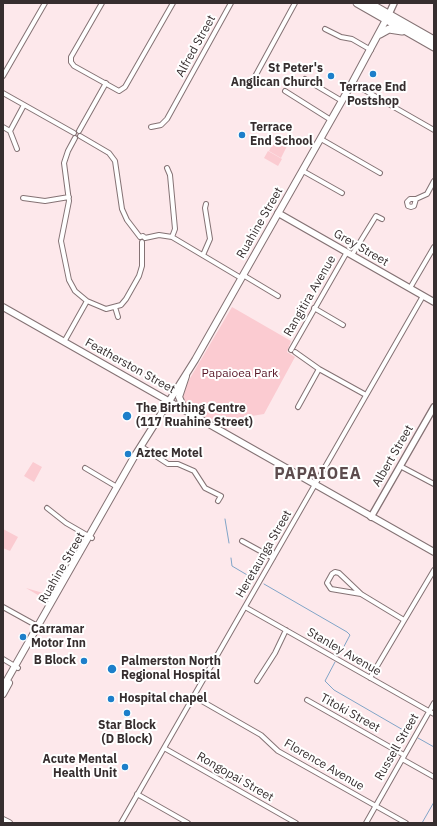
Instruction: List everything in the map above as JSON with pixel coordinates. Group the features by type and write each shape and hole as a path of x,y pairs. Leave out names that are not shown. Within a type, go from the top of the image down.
{"highway":[{"path":"357,3 434,40"},
{"path":"370,3 412,34 434,47"},
{"path":"380,34 387,29 394,28 412,34"}],"main road":[{"name":"Ruahine Street","path":"91,537 134,457 169,402 242,277 380,34 388,17"},
{"name":"Featherston Street","path":"3,307 169,402 185,409 434,552"},
{"path":"185,409 180,402 179,397 185,382 186,373"},
{"name":"Ruahine Street","path":"3,687 137,458 140,449"},
{"name":"Ruahine Street","path":"3,694 16,667"},
{"path":"3,820 9,823"}],"street":[{"path":"3,76 45,3"},
{"path":"102,3 72,57 71,62 74,66 122,91 173,3"},
{"name":"Alfred Street","path":"152,127 165,122 232,3"},
{"path":"252,82 296,3"},
{"name":"Ruahine Street","path":"388,17 394,3"},
{"path":"326,29 340,37 352,39 370,50"},
{"path":"305,79 342,101"},
{"path":"74,133 79,131 106,83"},
{"path":"352,83 434,130"},
{"path":"285,91 331,120"},
{"path":"3,93 74,133 75,138 64,163 69,197 68,210 61,237 61,246 69,280 75,292 87,301 106,309 121,305 139,276 142,266 142,239 127,220 122,209 115,161 109,153 80,136 79,131"},
{"path":"10,131 24,105"},
{"path":"3,127 10,131 17,149"},
{"path":"75,138 80,136"},
{"path":"320,139 380,173"},
{"path":"167,168 170,175 174,229 172,237"},
{"path":"302,171 342,193"},
{"path":"416,199 427,194 434,181"},
{"path":"23,198 45,201 69,197"},
{"path":"202,256 210,239 204,208 206,204"},
{"name":"Grey Street","path":"278,213 434,302"},
{"name":"Rangitira Avenue","path":"319,369 293,351 314,308 349,254 376,216 382,219"},
{"path":"142,239 159,236 172,237 202,256 278,296"},
{"path":"410,288 434,247"},
{"name":"Heretaunga Street","path":"121,823 423,296"},
{"path":"64,342 87,301"},
{"path":"115,307 118,317"},
{"path":"314,308 343,325"},
{"path":"298,407 319,369 366,396"},
{"name":"Albert Street","path":"371,517 434,407"},
{"path":"140,449 168,464 176,463 194,471 205,488 221,496 218,501"},
{"path":"400,466 434,484"},
{"path":"85,468 117,487"},
{"path":"47,508 66,523 91,537"},
{"path":"242,542 273,558"},
{"path":"370,678 434,570"},
{"path":"361,594 331,589 327,583 332,574 335,572 339,573 361,594 404,620"},
{"path":"3,607 39,627"},
{"name":"Stanley Avenue","path":"245,607 434,714"},
{"path":"257,681 275,653 286,630"},
{"path":"3,659 16,667"},
{"name":"Florence Avenue","path":"193,696 261,734 278,751 406,823"},
{"name":"Titoki Street","path":"307,700 434,777"},
{"name":"Russell Street","path":"366,823 434,703"},
{"name":"Rongopai Street","path":"164,748 296,823"},
{"path":"137,794 188,823"}],"green space":[{"path":"276,137 288,144 281,158 269,151"},
{"path":"268,151 282,159 278,166 264,158"},
{"name":"Papaioea Park","path":"232,307 291,341 287,352 295,357 264,414 233,419 226,430 176,402"},
{"path":"33,462 42,467 34,482 24,476"},
{"path":"3,529 18,537 10,551 3,548"},
{"path":"53,579 59,582 48,601 26,588 43,593 47,591"}],"waterway":[{"path":"225,519 229,543"},
{"path":"231,558 232,566 254,579"},
{"path":"264,584 347,632 350,635 340,654"},
{"path":"335,662 325,681 334,690 410,734"},
{"path":"418,738 434,747"},
{"path":"422,823 434,802"}],"place":[{"name":"Terrace End Postshop","path":"373,74"},
{"name":"St Peter's Anglican Church","path":"331,76"},
{"name":"Terrace End School","path":"242,135"},
{"name":"The Birthing Centre (117 Ruahine Street)","path":"127,416"},
{"name":"Aztec Motel","path":"128,454"},
{"name":"Carramar Motor Inn","path":"23,637"},
{"name":"B Block","path":"84,661"},
{"name":"Palmerston North Regional Hospital","path":"112,669"},
{"name":"Hospital chapel","path":"111,699"},
{"name":"Star Block (D Block)","path":"127,713"},
{"name":"Acute Mental Health Unit","path":"125,767"}],"district":[{"name":"PAPAIOEA","path":"318,474"}]}
